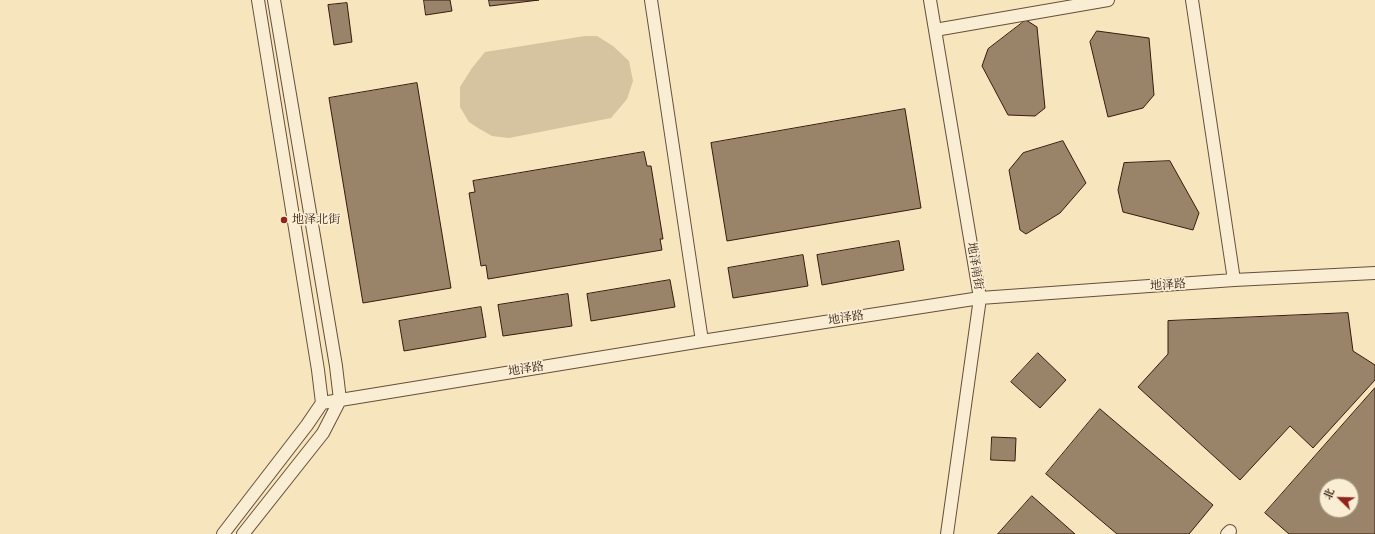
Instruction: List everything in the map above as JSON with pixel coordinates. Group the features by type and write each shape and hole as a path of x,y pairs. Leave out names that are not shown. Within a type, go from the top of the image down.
{"street":[{"path":"223,534 307,426 322,403 318,370 258,0"},
{"path":"243,534 323,433 340,400 336,366 274,0"},
{"path":"651,0 702,341"},
{"name":"地泽南街","path":"930,0 980,298 947,534"},
{"path":"935,30 1108,0"},
{"path":"1192,0 1234,280"},
{"name":"地泽路","path":"322,403 702,341 980,298 1234,280 1375,273"}],"shaded area":[{"path":"585,36 597,36 613,46 629,61 633,81 627,99 611,118 509,138 492,136 469,122 460,107 460,87 472,68 485,52"}],"building":[{"path":"424,0 450,0 452,11 426,15"},
{"path":"489,0 539,0 490,6"},
{"path":"347,3 352,42 334,45 328,5"},
{"path":"1026,20 1037,27 1045,108 1035,116 1008,115 982,66 988,49"},
{"path":"1097,31 1149,38 1154,95 1143,108 1108,117 1090,42"},
{"path":"417,83 451,288 363,303 329,98"},
{"path":"905,109 921,208 727,241 711,143"},
{"path":"1063,141 1086,183 1060,213 1026,234 1020,230 1009,170 1023,153"},
{"path":"644,152 647,166 651,166 663,239 660,239 662,250 488,279 486,265 481,266 469,193 475,192 473,181"},
{"path":"1170,161 1199,213 1193,230 1123,212 1118,190 1124,163"},
{"path":"899,241 904,270 822,285 817,255"},
{"path":"803,255 808,286 733,298 728,268"},
{"path":"670,280 675,307 591,321 587,294"},
{"path":"568,294 572,326 503,336 498,305"},
{"path":"481,307 486,337 404,351 399,321"},
{"path":"1348,313 1353,351 1375,365 1375,380 1313,448 1290,426 1240,480 1138,387 1168,354 1168,321"},
{"path":"1038,353 1066,380 1040,408 1011,382"},
{"path":"1375,388 1375,534 1289,534 1265,513"},
{"path":"1100,409 1213,505 1189,534 1117,534 1046,474"},
{"path":"992,437 1016,438 1015,461 991,460"},
{"path":"1032,496 1075,534 998,534"}],"place":[{"name":"地泽北街","path":"284,220"}]}
